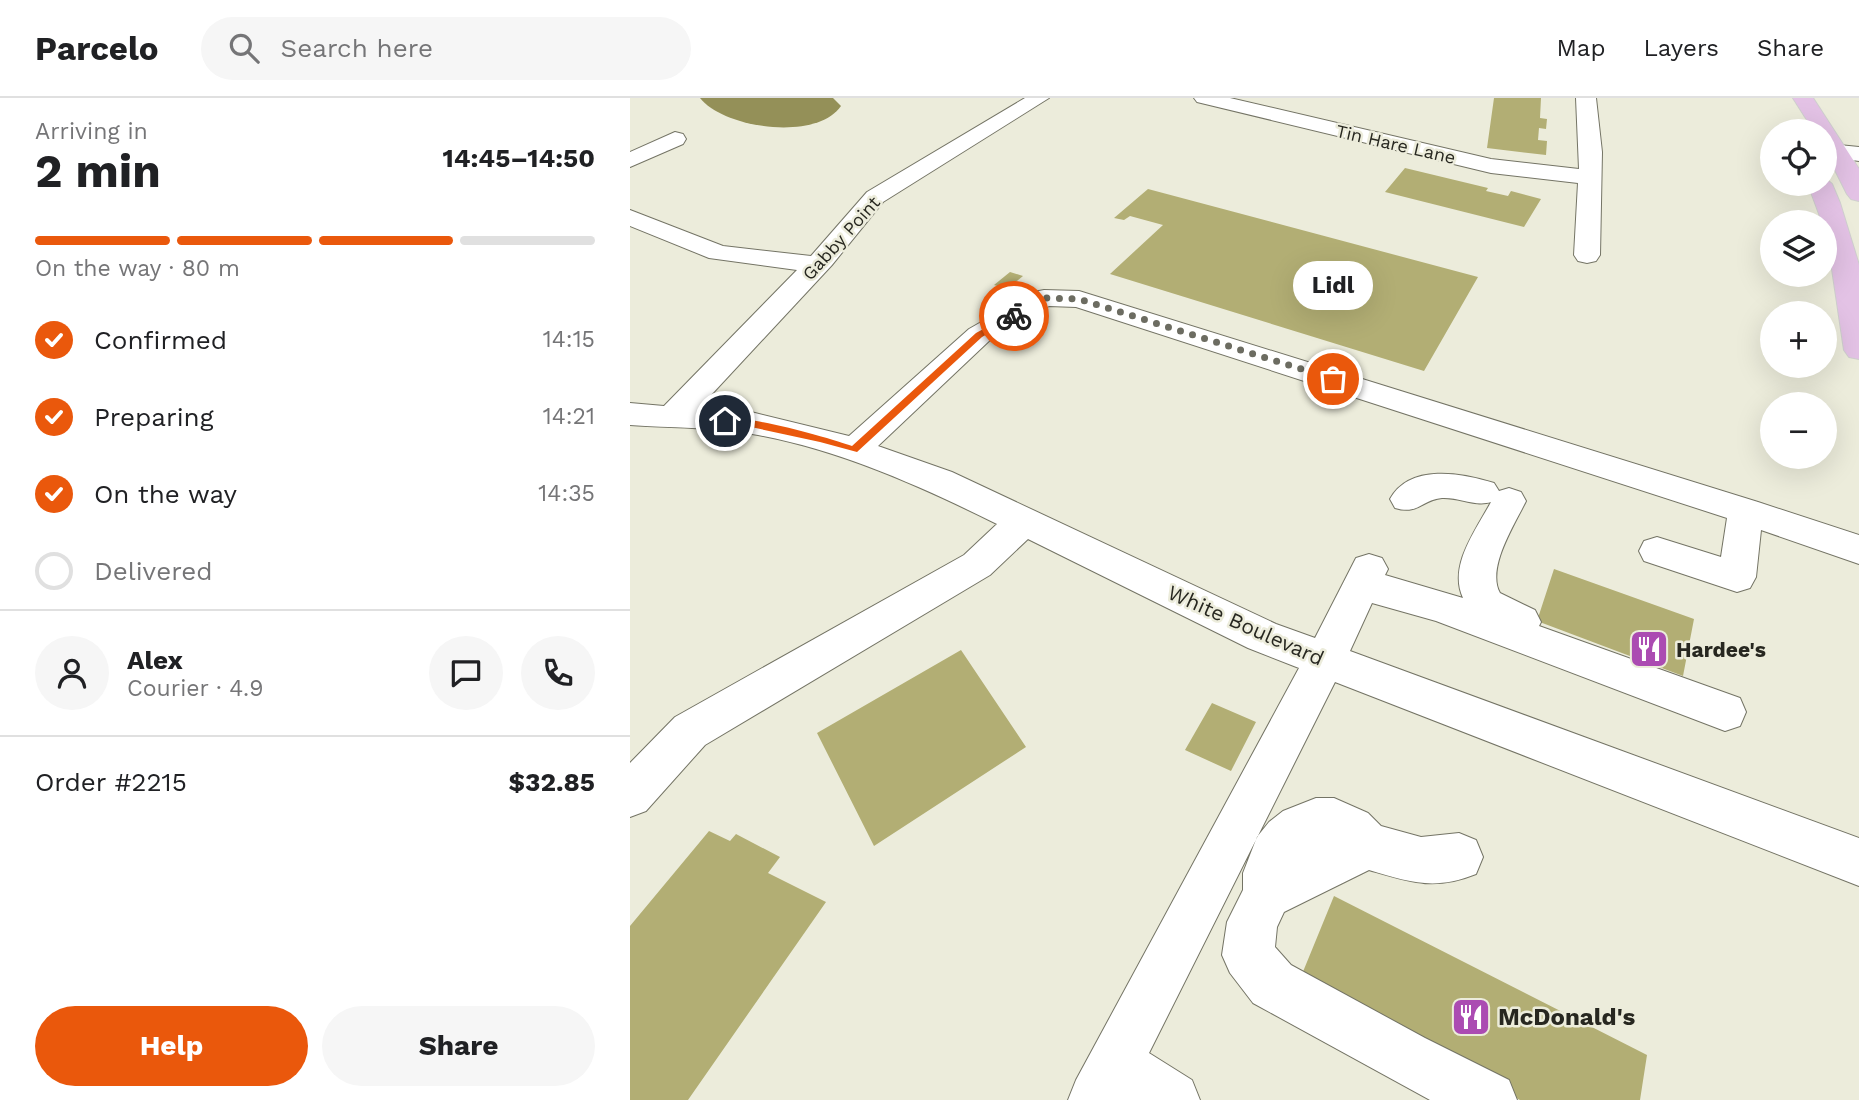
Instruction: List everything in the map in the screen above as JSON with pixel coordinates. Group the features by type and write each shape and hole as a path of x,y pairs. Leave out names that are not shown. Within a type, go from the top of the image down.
{"main road":[{"path":"1804,98 1849,153 1859,194"},
{"path":"1824,196 1840,245 1854,310 1859,350"}],"street":[{"name":"Gabby Point","path":"673,416 817,265 875,197 1039,98"},
{"name":"Tin Hare Lane","path":"1204,98 1491,166 1590,177"},
{"path":"1586,98 1591,152 1587,255"},
{"path":"630,160 675,139"},
{"path":"630,217 718,253 817,265"},
{"path":"854,450 979,335 1044,298 1079,299 1746,511 1859,550"},
{"name":"White Boulevard","path":"630,414 751,424 822,439 940,481 1262,636 1859,862"},
{"path":"1407,499 1424,487 1443,485 1493,496"},
{"path":"1442,607 1493,496"},
{"path":"1172,1100 1105,1082 1325,660 1365,576 1442,607 1726,705 1496,612 1486,604 1477,584 1477,570 1493,496"},
{"path":"1657,551 1737,577 1746,511"},
{"path":"630,795 690,730 977,565 1024,521"},
{"path":"1459,858 1421,861 1367,846 1267,895 1252,922 1248,955 1272,984 1405,1058 1489,1100"}],"shaded area":[{"path":"700,98 833,98 841,106 829,117 812,124 770,127 728,117"}],"building":[{"path":"1494,98 1541,98 1540,118 1547,119 1546,129 1539,128 1538,140 1547,141 1546,155 1487,148"},
{"path":"1405,168 1488,188 1486,191 1508,196 1511,191 1541,199 1524,227 1385,192"},
{"path":"1148,189 1478,277 1424,371 1110,274 1163,225 1130,216 1124,220 1114,218"},
{"path":"1010,272 1023,276 1007,289 994,285"},
{"name":"Hardee's","path":"1554,569 1694,619 1683,676 1537,621"},
{"path":"961,650 1026,747 874,846 817,733"},
{"path":"1212,703 1256,722 1231,771 1185,750"},
{"path":"709,831 730,841 736,834 780,857 768,873 826,902 688,1100 630,1100 630,926"},
{"name":"McDonald's","path":"1334,896 1647,1055 1640,1100 1520,1100 1300,979"}],"way so far":[{"path":"1014,316 1044,298 1079,299 1333,379"}],"place":[{"name":"Lidl","path":"1333,379"},
{"name":"Hardee's","path":"1649,649"},
{"name":"McDonald's","path":"1471,1017"}],"route":[{"path":"725,421 822,439 854,450 979,335 1014,316"}]}
